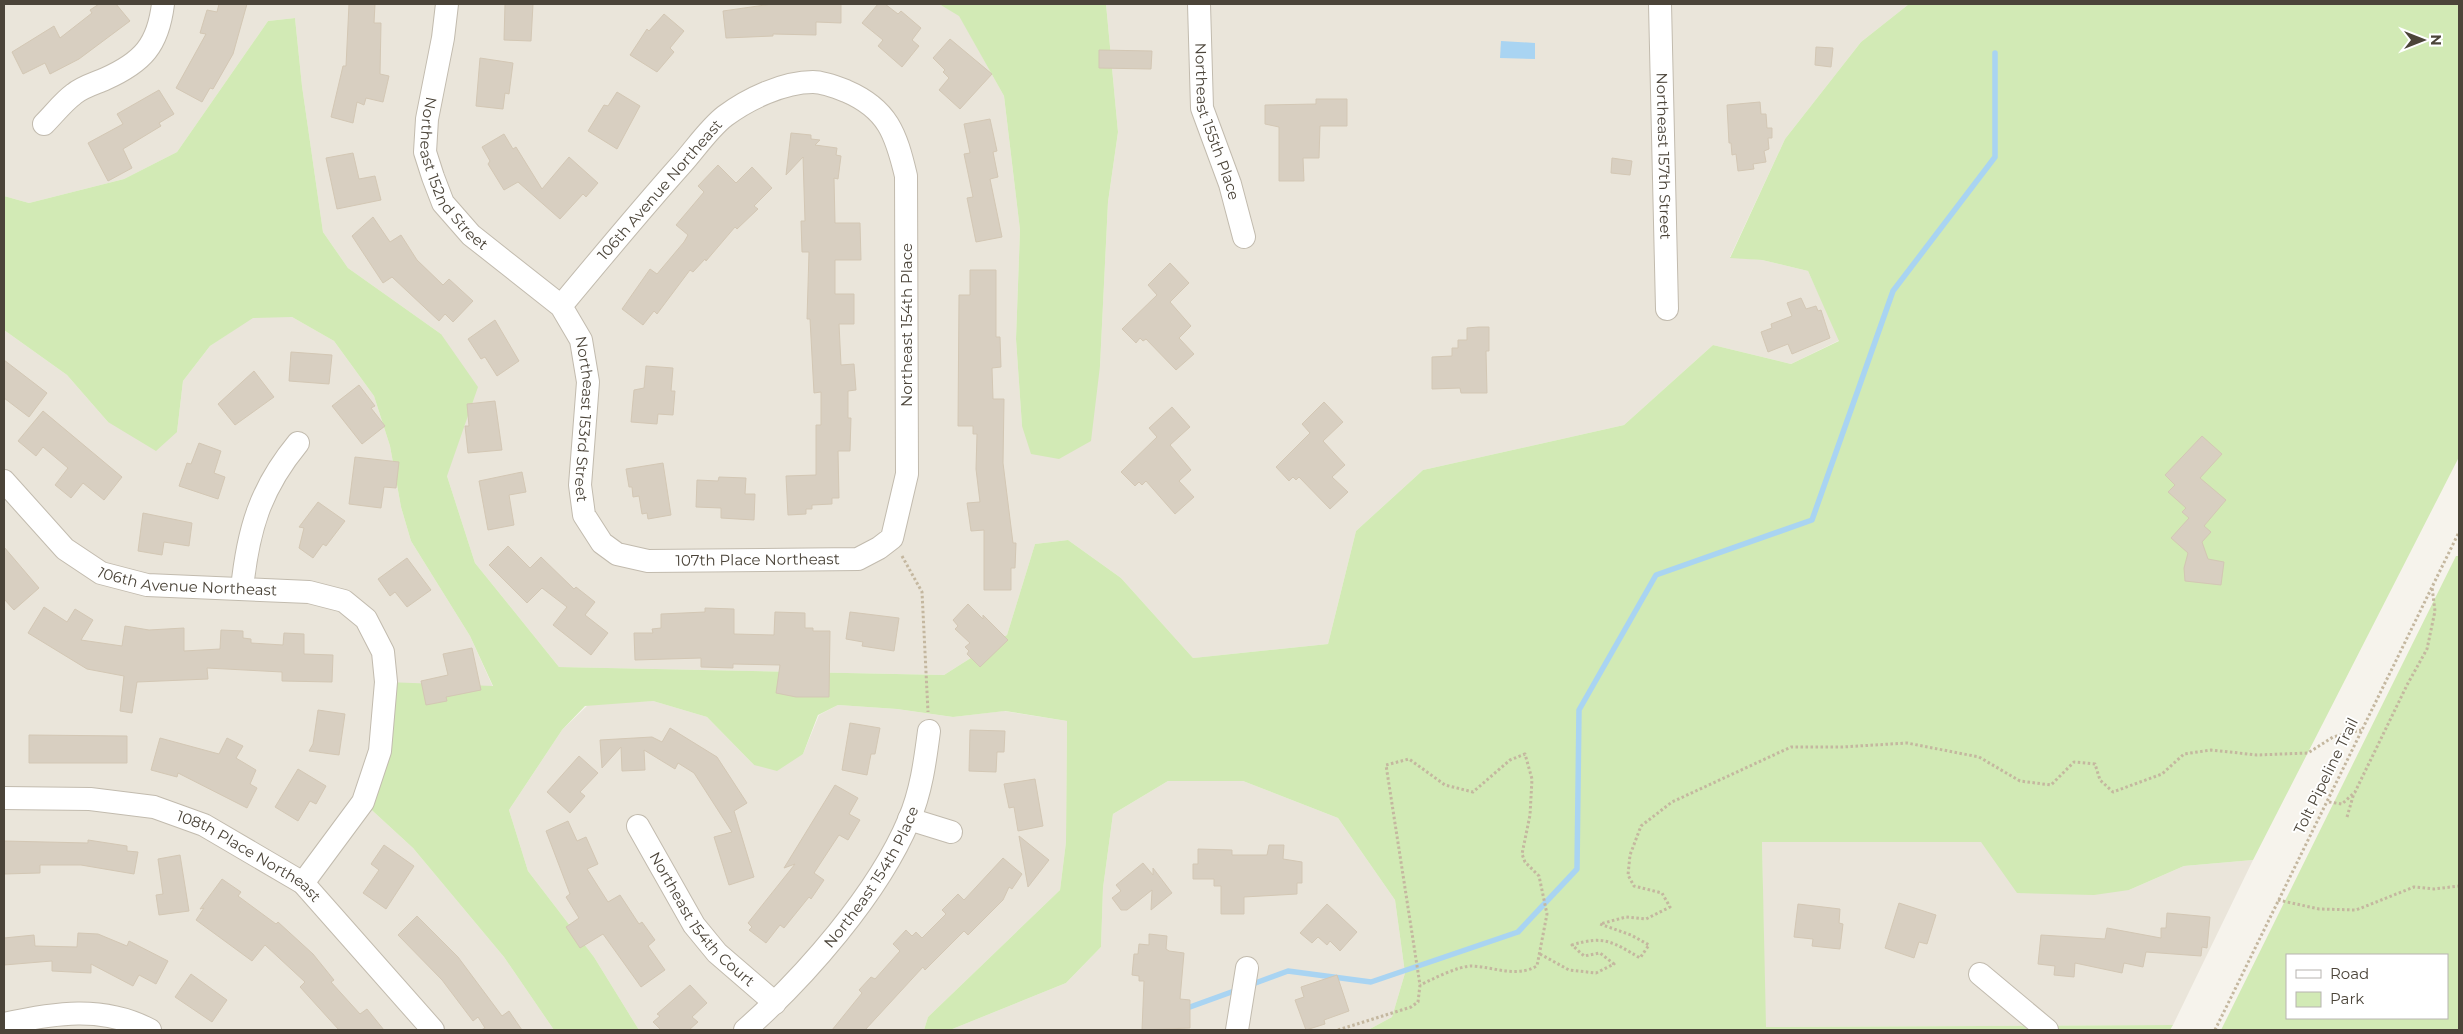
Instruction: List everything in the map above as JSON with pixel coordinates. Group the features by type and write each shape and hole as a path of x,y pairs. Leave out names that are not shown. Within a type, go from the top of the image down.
{"street":[{"path":"44,124 75,93 114,75 142,55 155,40 160,25 162,4"},
{"name":"Northeast 152nd Street","path":"446,4 443,38 427,119 425,152 433,177 443,203 471,235 560,306"},
{"name":"Northeast 155th Place","path":"1199,4 1202,108 1230,184 1244,237"},
{"name":"Northeast 157th Street","path":"1660,4 1667,309"},
{"name":"106th Avenue Northeast","path":"560,306 638,213 724,117 749,101 783,88 813,82 837,87 863,98 883,115"},
{"name":"Northeast 154th Place","path":"883,115 898,141 906,176 907,474 892,538"},
{"name":"Northeast 153rd Street","path":"560,306 580,340 588,382 580,484 584,515 602,543 618,554"},
{"path":"242,589 246,551 263,497 279,466 298,443"},
{"name":"106th Avenue Northeast","path":"4,481 64,548 101,573 147,585 309,592 344,601 366,619 383,652 386,682 380,751 363,802 303,884"},
{"name":"107th Place Northeast","path":"618,554 648,561 858,559 879,548 892,538"},
{"name":"Northeast 154th Place","path":"746,1030 775,1004 869,891 893,854 909,820 919,790 929,731"},
{"name":"108th Place Northeast","path":"4,798 90,799 154,807 204,825 303,884 433,1030"},
{"path":"909,820 951,832"},
{"name":"Northeast 154th Court","path":"638,826 694,925 717,952 775,1004"},
{"path":"1238,1030 1246,968"},
{"path":"1980,974 2047,1030"},
{"path":"4,1024 52,1014 97,1013 134,1022 150,1030"}],"path":[{"name":"Tolt Pipeline Trail","path":"2215,1030 2459,532"},
{"path":"892,538 922,592 929,731"},
{"path":"2347,816 2355,792 2406,685 2427,649 2435,612 2432,586"},
{"path":"1540,954 1569,970 1596,973 1614,964 1600,953 1584,956 1572,945 1587,941 1609,941 1640,958 1650,945 1631,935 1600,924 1626,917 1646,919 1670,907 1662,893 1634,886 1628,875 1630,855 1641,826 1672,802 1791,747 1842,747 1907,743 1979,757 2020,781 2052,786 2074,762 2095,764 2100,780 2114,792 2162,774 2184,754 2210,750 2257,755 2308,752 2333,737 2361,730"},
{"path":"1338,1030 1411,1007 1418,1002 1420,985 1386,765 1409,759 1445,786 1473,792 1510,760 1525,754 1532,779 1530,816 1522,854 1526,862 1539,876 1547,914 1537,966 1527,971 1506,972 1470,966 1420,985"},
{"path":"2329,802 2342,804 2355,792"},
{"path":"2278,900 2319,909 2356,910 2414,887 2434,889 2459,886"}],"shaded area":[{"path":"4,4 939,4 959,15 1004,96 1020,230 1016,339 1022,426 1100,366 1108,202 1118,132 1106,4 1909,4 1861,42 1785,139 1730,257 1762,260 1808,271 1840,340 1791,364 1713,345 1624,425 1423,470 1356,531 1328,644 1193,658 1121,578 1068,540 1035,544 1007,635 944,675 559,667 475,563 447,476 441,334 348,268 323,232 302,86 295,18 268,21 177,152 124,179 29,203 4,196"},
{"path":"253,317 292,317 334,341 374,396 390,446 401,507 411,541 470,636 493,687 363,802 413,848 504,957 554,1030 4,1030 4,330 67,375 108,422 177,432 183,381 210,346"},
{"path":"653,701 707,717 754,765 803,754 819,715 838,705 897,709 953,717 1004,711 1067,721 1066,842 1060,890 928,1017 924,1030 639,1030 594,957 528,871 509,810 562,730 590,703"},
{"path":"1168,781 1243,781 1338,818 1395,900 1405,973 1392,1017 1368,1030 950,1030 1066,983 1101,947 1103,888 1113,814"},
{"path":"1762,842 1981,842 2129,890 2184,866 2253,860 2173,1025 1765,1027"}],"green space":[{"path":"939,4 1106,4 1118,132 1108,202 1100,366 1091,441 1059,459 1031,454 1022,426 1016,339 1020,230 1004,96 959,16"},
{"path":"1909,4 2459,4 2459,457 2253,860 2184,866 2129,890 2094,895 2017,893 1981,842 1762,842 1766,1027 2173,1025 2170,1030 1368,1030 1392,1017 1405,973 1395,900 1338,818 1243,781 1168,781 1113,814 1103,888 1101,947 1066,983 950,1030 924,1030 928,1017 1060,890 1066,842 1067,721 1005,711 953,717 897,709 838,705 818,715 803,754 777,771 754,765 707,717 653,701 585,706 562,730 509,810 528,871 594,957 639,1030 554,1030 504,957 413,848 363,802 386,682 493,686 470,636 411,541 401,507 390,446 374,396 334,341 292,317 253,318 210,346 183,381 177,432 156,451 108,422 67,375 4,330 4,196 29,203 124,179 177,152 268,21 295,18 302,86 323,232 348,268 441,334 478,387 447,476 475,563 559,667 944,675 1007,635 1035,544 1068,540 1121,578 1193,658 1328,644 1356,531 1423,470 1624,425 1713,345 1791,364 1839,341 1808,271 1762,260 1730,258 1785,139 1861,42"},
{"path":"2456,556 2459,556 2459,1030 2221,1030"}],"water":[{"path":"1501,41 1535,43 1535,59 1500,58"}],"building":[{"path":"99,4 116,4 130,21 79,59 50,74 45,63 23,74 12,52 54,26 60,38 92,13 90,10"},
{"path":"219,4 247,4 233,54 213,89 210,88 202,102 176,88 206,34 200,33 207,10 217,12"},
{"path":"349,4 375,4 374,23 381,23 380,74 389,76 383,102 366,98 364,105 357,102 353,123 331,117 343,66 346,66"},
{"path":"505,4 533,4 531,41 504,40"},
{"path":"772,4 841,4 841,23 816,22 816,35 773,34 773,36 726,38 723,11"},
{"path":"878,4 885,4 898,14 901,11 921,28 912,40 919,46 902,67 878,46 883,40 862,23"},
{"path":"664,14 684,31 670,48 674,52 657,72 630,55 647,29 649,31"},
{"path":"950,39 992,74 960,109 939,90 949,78 943,72 945,70 933,58"},
{"path":"1816,47 1833,48 1831,67 1815,65"},
{"path":"1099,50 1152,51 1151,69 1099,68"},
{"path":"480,58 513,63 509,94 505,93 503,109 476,106"},
{"path":"159,90 174,114 159,123 161,126 123,149 132,168 108,181 88,143 123,124 117,114"},
{"path":"617,92 640,106 617,149 588,131 604,105 608,106"},
{"path":"1316,99 1347,99 1347,126 1320,126 1319,158 1303,158 1304,181 1279,181 1279,127 1265,124 1265,105 1316,104"},
{"path":"1760,102 1761,114 1766,114 1767,128 1772,128 1772,138 1768,138 1769,149 1764,151 1766,162 1753,164 1754,169 1738,171 1736,154 1732,155 1731,143 1729,143 1727,105"},
{"path":"990,119 997,151 993,152 998,177 990,179 1002,237 976,242 967,198 973,197 964,154 970,153 964,124"},
{"path":"791,133 811,135 811,139 820,140 815,145 837,148 836,155 841,156 838,179 834,178 835,223 860,223 861,260 835,260 835,294 854,294 854,324 839,324 841,365 854,364 856,390 848,391 848,418 851,418 850,451 838,451 839,498 832,498 832,504 812,505 812,509 806,509 806,514 788,515 786,476 816,475 816,425 821,425 821,392 814,393 810,319 807,319 809,252 802,252 801,221 805,221 803,157 786,175"},
{"path":"504,134 513,149 516,147 542,189 569,157 598,183 586,197 583,194 560,219 518,182 504,190 488,164 490,161 482,147"},
{"path":"353,153 359,179 375,176 381,200 337,209 326,158"},
{"path":"1612,158 1632,161 1630,175 1611,173"},
{"path":"718,165 736,183 752,167 772,188 754,206 758,209 737,229 735,227 706,261 705,259 693,272 690,270 657,314 654,311 643,325 622,309 650,269 657,274 684,242 688,235 676,225 704,192 698,186"},
{"path":"373,217 390,242 401,235 417,260 443,285 449,279 473,301 453,322 445,314 439,321 392,277 383,283 352,236"},
{"path":"1170,263 1189,283 1170,302 1191,326 1179,338 1194,354 1176,370 1146,339 1143,341 1140,338 1136,343 1122,329 1157,295 1148,285"},
{"path":"970,270 996,270 996,337 1000,337 1001,367 992,368 993,399 1004,399 1003,463 1013,543 1016,543 1015,568 1011,568 1011,590 984,590 984,530 971,531 967,503 980,502 976,469 977,434 973,434 973,426 958,426 959,295 970,295"},
{"path":"1801,298 1806,309 1816,306 1818,311 1821,310 1830,338 1792,354 1788,344 1768,352 1761,332 1772,328 1771,324 1792,316 1787,303"},
{"path":"495,320 519,361 497,376 485,357 481,359 468,339"},
{"path":"1489,327 1489,351 1486,351 1487,393 1461,393 1460,388 1432,389 1432,357 1452,356 1452,348 1458,348 1458,340 1467,340 1467,328"},
{"path":"291,352 332,355 329,384 289,381"},
{"path":"4,360 47,393 29,417 4,398"},
{"path":"646,366 673,368 671,391 675,391 673,415 658,414 657,424 631,422 634,390 644,388"},
{"path":"254,371 274,397 235,425 218,404"},
{"path":"359,385 375,406 371,408 385,426 362,444 332,406"},
{"path":"495,401 502,450 468,453 465,426 469,426 467,404"},
{"path":"1324,402 1343,422 1323,441 1345,465 1332,477 1348,492 1330,509 1299,477 1296,480 1293,477 1289,481 1276,467 1310,433 1302,424"},
{"path":"1172,407 1190,427 1170,445 1191,470 1179,481 1194,497 1175,514 1146,481 1142,485 1139,482 1135,486 1121,472 1157,437 1149,428"},
{"path":"43,411 122,477 104,500 83,483 71,498 55,485 68,468 43,447 36,456 18,441"},
{"path":"2202,436 2222,454 2200,478 2226,500 2204,526 2211,532 2202,542 2208,559 2224,562 2221,585 2185,581 2184,568 2188,553 2171,538 2189,518 2182,512 2186,508 2168,492 2175,485 2165,475"},
{"path":"199,443 221,451 214,473 225,477 218,499 179,486 187,463 191,464"},
{"path":"355,457 399,462 396,488 384,487 381,508 349,504"},
{"path":"663,463 671,515 648,519 647,513 642,514 639,496 633,497 626,469"},
{"path":"522,472 526,492 509,495 514,525 488,530 479,481"},
{"path":"719,477 746,478 745,494 755,494 754,520 721,518 721,508 696,507 697,480 718,481"},
{"path":"318,502 345,521 326,546 323,544 313,558 299,548 304,528 299,527"},
{"path":"143,513 192,523 189,546 164,542 162,555 138,551"},
{"path":"508,546 530,568 541,557 574,589 576,587 595,602 585,615 608,633 591,655 553,625 567,607 542,588 527,603 489,565"},
{"path":"4,547 39,588 14,610 4,599"},
{"path":"407,558 431,590 407,607 395,592 390,596 378,579"},
{"path":"968,604 983,619 983,615 1008,640 980,667 967,654 969,651 965,647 970,643 955,629 958,626 953,620"},
{"path":"44,607 67,622 75,609 93,620 81,640 122,646 125,626 149,630 184,628 184,651 220,649 221,630 243,631 243,638 251,639 251,643 283,645 284,633 304,634 304,654 333,655 332,682 282,681 282,672 207,668 208,679 137,682 132,713 120,711 124,676 87,669 28,633"},
{"path":"705,608 734,609 734,634 774,635 775,612 805,613 805,628 813,628 813,631 830,631 829,697 796,697 776,693 780,665 733,664 733,668 701,667 701,658 635,660 634,633 653,633 652,629 661,628 661,614 705,612"},
{"path":"850,612 899,618 894,651 862,646 863,642 846,639"},
{"path":"472,648 481,690 446,697 447,701 426,705 421,681 448,675 443,654"},
{"path":"318,710 345,714 339,755 309,751 313,744"},
{"path":"850,723 880,728 875,754 871,754 867,775 842,770"},
{"path":"670,728 717,757 747,803 734,811 754,877 729,885 714,837 732,832 694,773 678,763 675,769 644,750 645,770 622,771 621,747 602,768 600,740 652,737 662,742"},
{"path":"970,730 1005,731 1004,752 997,752 996,772 969,771"},
{"path":"29,735 127,736 127,763 29,763"},
{"path":"160,738 219,754 227,738 243,746 236,758 256,770 250,784 257,788 247,808 178,773 177,777 151,770"},
{"path":"579,756 598,773 580,792 585,796 570,813 547,792"},
{"path":"298,769 326,786 316,804 310,801 298,821 275,807"},
{"path":"1035,779 1043,826 1018,831 1014,807 1009,808 1004,784"},
{"path":"835,785 858,798 849,814 860,820 848,840 839,835 814,873 824,880 811,899 809,897 784,928 780,925 766,943 749,930 752,927 748,923 795,864 784,868"},
{"path":"568,821 577,841 586,837 598,864 587,869 608,902 620,895 639,924 642,922 655,940 648,946 665,970 641,987 603,934 580,948 566,927 579,918 566,897 570,894 546,831"},
{"path":"1019,836 1049,860 1028,887"},
{"path":"88,840 127,846 127,851 138,852 134,874 81,865 40,865 40,873 4,874 4,841 88,843"},
{"path":"384,845 414,866 386,909 363,893 379,870 371,864"},
{"path":"1269,845 1284,845 1283,859 1302,862 1302,883 1297,883 1297,894 1244,897 1244,914 1221,914 1221,886 1214,886 1214,879 1193,879 1193,864 1198,864 1198,849 1232,850 1232,855 1267,855"},
{"path":"180,855 189,911 159,915 156,895 163,894 158,859"},
{"path":"1003,858 1022,874 1012,889 1009,887 1003,900 968,935 964,931 925,970 923,967 865,1030 832,1030 862,993 859,990 871,977 875,979 900,951 893,944 906,930 912,936 916,932 922,938 946,914 942,910 958,894 964,900"},
{"path":"1143,863 1153,875 1153,868 1172,893 1151,910 1152,890 1127,910 1121,910 1112,898 1121,891 1116,885"},
{"path":"222,879 241,892 238,896 276,924 278,922 313,954 334,980 331,982 360,1014 367,1009 384,1030 339,1030 300,987 305,982 265,945 252,961 196,920 204,908 200,909"},
{"path":"1899,903 1936,915 1927,944 1919,942 1914,958 1885,948"},
{"path":"1327,904 1357,932 1340,951 1330,941 1327,945 1318,937 1312,943 1300,933"},
{"path":"1798,904 1840,909 1839,923 1843,924 1840,949 1812,946 1813,939 1794,937"},
{"path":"2167,913 2210,917 2207,948 2202,947 2201,956 2146,952 2143,967 2124,963 2122,973 2075,963 2074,977 2054,975 2055,966 2038,964 2041,935 2105,939 2107,928 2161,938 2161,928 2166,928"},
{"path":"417,916 458,957 502,1016 509,1011 522,1030 481,1030 485,1028 478,1017 473,1021 442,980 398,935"},
{"path":"78,933 98,934 127,946 129,941 168,961 156,984 139,975 133,986 91,964 91,973 52,971 52,961 4,965 4,938 34,935 35,946 77,947"},
{"path":"1149,934 1167,936 1166,949 1184,953 1180,999 1190,1000 1190,1028 1142,1030 1144,981 1139,981 1139,976 1132,975 1134,954 1138,954 1139,944 1149,945"},
{"path":"191,974 227,1000 212,1022 175,997"},
{"path":"1337,975 1349,1011 1324,1020 1325,1024 1306,1030 1295,1000 1304,997 1301,987"},
{"path":"690,985 707,1003 692,1017 698,1022 689,1030 661,1030 653,1022 660,1016 657,1014"}],"waterway":[{"path":"1250,985 1288,971 1371,982 1518,932 1577,869 1579,710 1656,575 1812,520 1893,291 1995,157 1995,53"},
{"path":"1190,1007 1237,990"}]}
